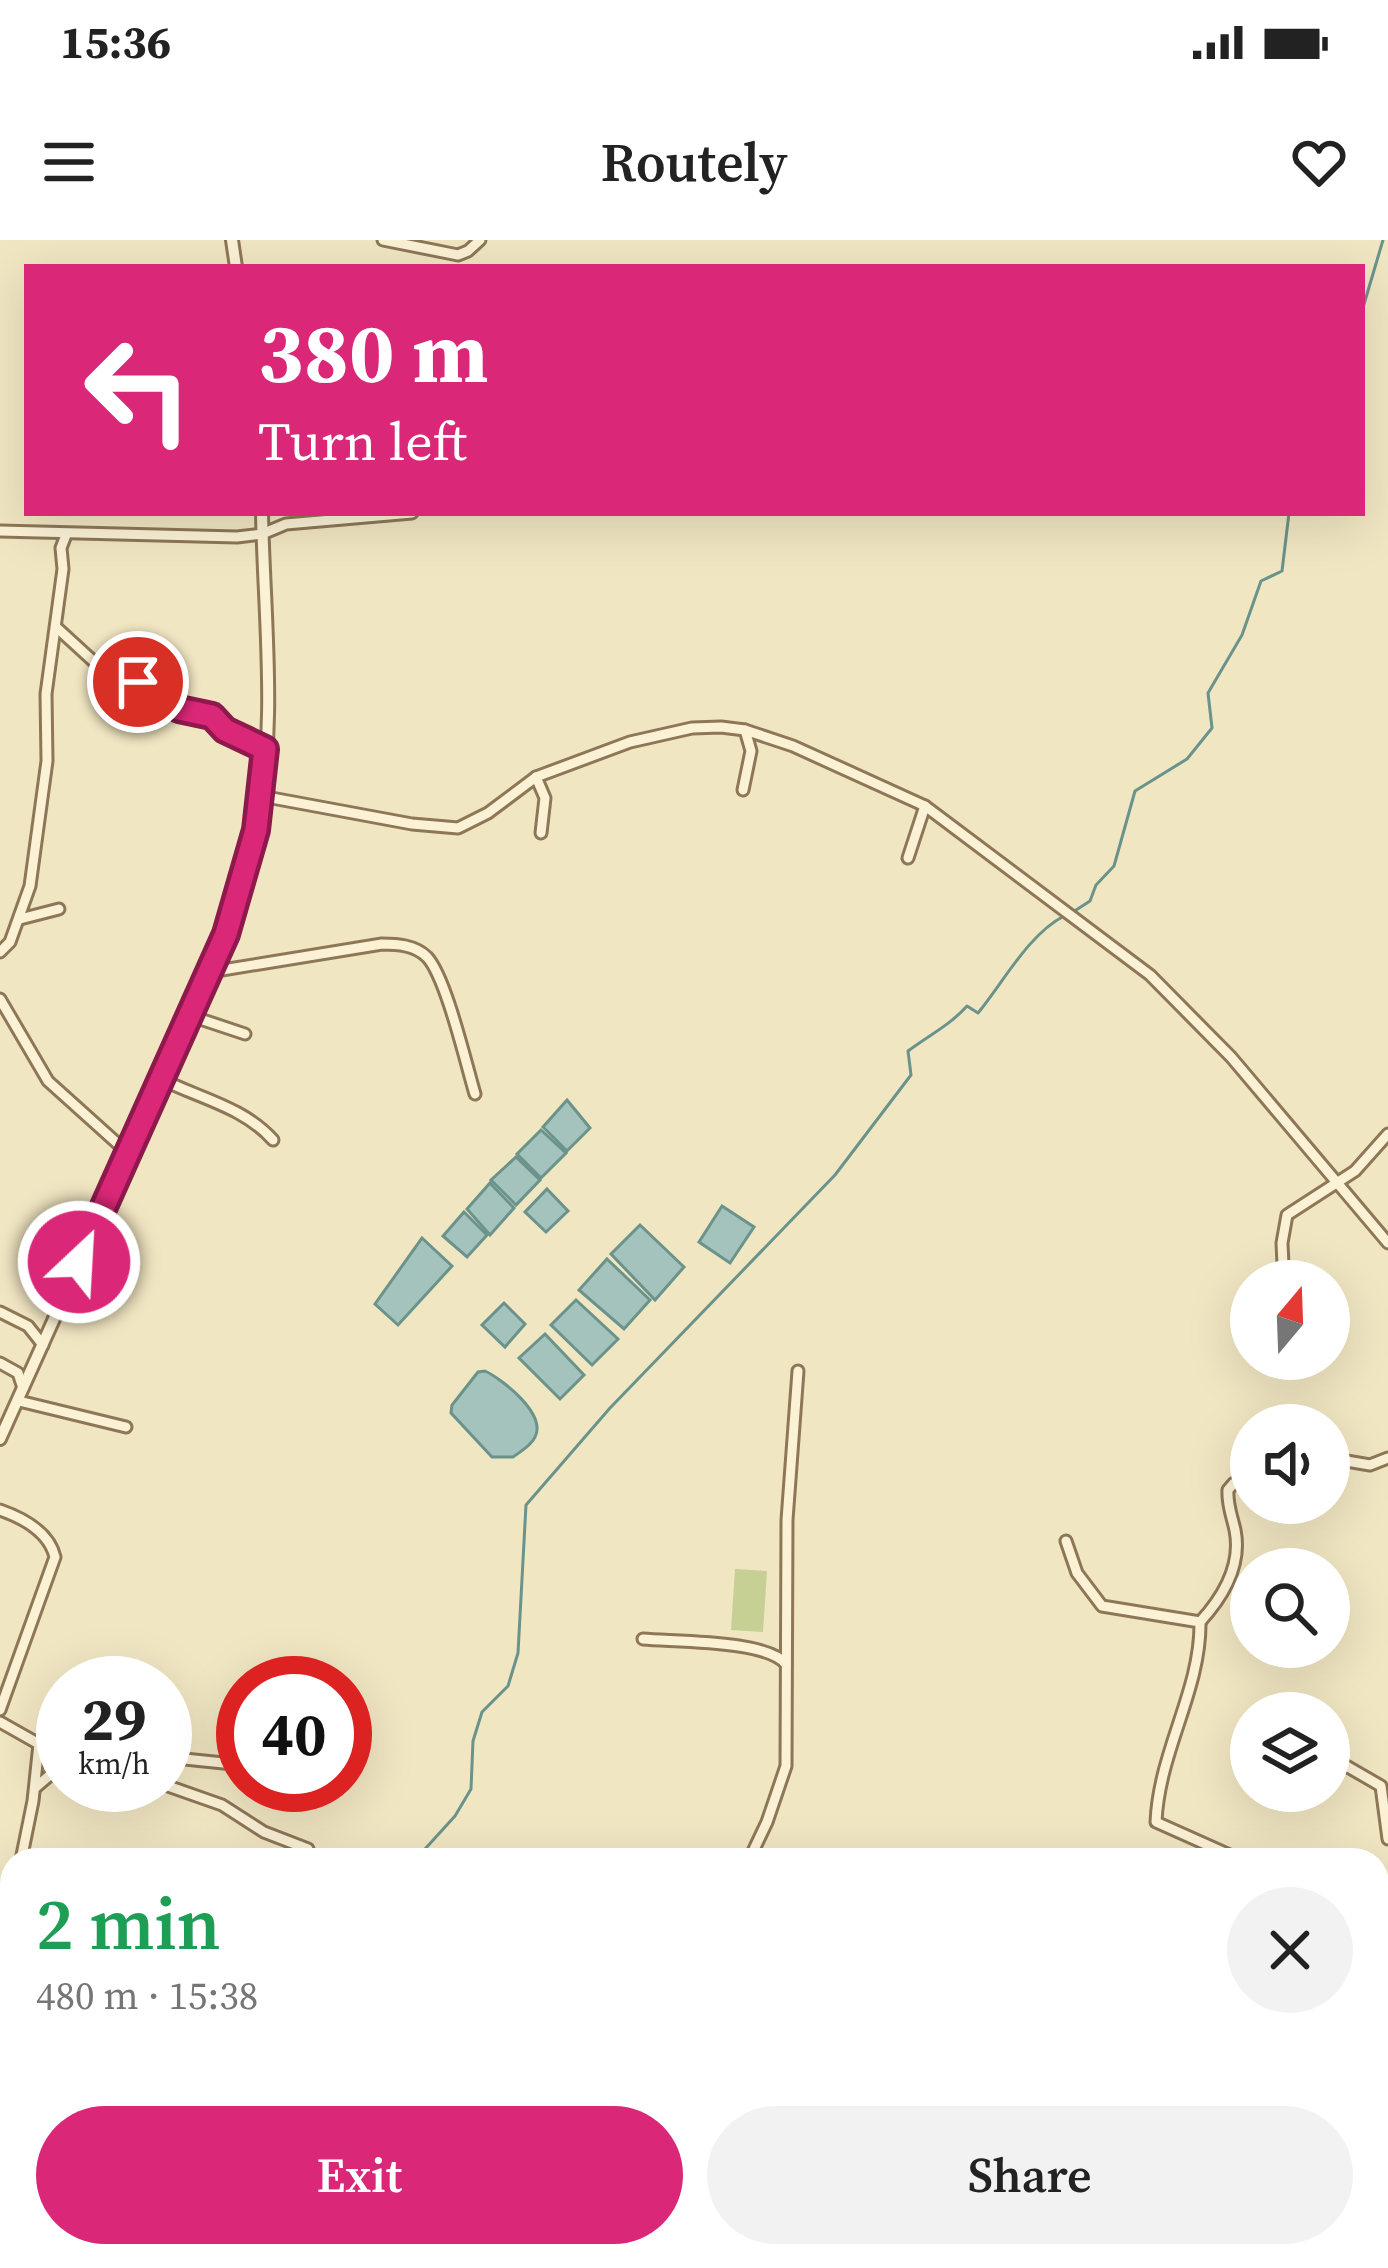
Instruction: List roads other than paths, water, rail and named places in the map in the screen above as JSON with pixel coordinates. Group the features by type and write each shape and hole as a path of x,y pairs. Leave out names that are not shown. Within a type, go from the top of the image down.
{"street":[{"path":"382,240 458,254 480,240"},
{"path":"0,1439 226,934 256,830 268,678 262,516"},
{"path":"0,531 209,538 262,534 286,524 378,516"},
{"path":"40,534 61,548"},
{"path":"0,952 10,942 30,886 46,761 46,694 66,535"},
{"path":"56,627 103,670 157,690 179,709 207,713 225,730 265,749"},
{"path":"261,796 441,829 458,828 488,813 536,777 630,742 692,728 745,730 793,746 925,806 1150,975 1231,1057 1388,1243"},
{"path":"743,790 751,752 745,730"},
{"path":"536,777 545,798 541,833"},
{"path":"908,858 925,806"},
{"path":"20,919 58,909"},
{"path":"210,972 382,944 421,952 438,979 475,1094"},
{"path":"0,999 48,1081 128,1153"},
{"path":"188,1015 245,1034"},
{"path":"159,1078 233,1108 273,1140"},
{"path":"1283,1260 1287,1215 1313,1195 1339,1184 1388,1134"},
{"path":"0,1312 28,1326 44,1345"},
{"path":"0,1363 18,1373 22,1395"},
{"path":"755,1848 786,1766 788,1520 798,1371"},
{"path":"22,1395 126,1427"},
{"path":"1350,1462 1370,1465 1388,1458"},
{"path":"0,1510 34,1528 52,1545 55,1556 0,1710"},
{"path":"1213,1848 1156,1822 1160,1777 1189,1686 1200,1622 1225,1589 1235,1563 1234,1524"},
{"path":"1066,1541 1077,1574 1102,1606 1200,1622"},
{"path":"644,1640 758,1649 775,1653 786,1664"},
{"path":"0,1721 36,1742"},
{"path":"1350,1768 1382,1786"},
{"path":"1388,1772 1382,1786 1388,1838"},
{"path":"23,1848 36,1787"},
{"path":"192,1793 222,1804 264,1832 303,1848"}],"water":[{"path":"567,1100 590,1128 567,1151 543,1127"},
{"path":"541,1130 566,1153 541,1178 517,1154"},
{"path":"516,1157 540,1180 516,1205 491,1180"},
{"path":"490,1183 514,1208 490,1235 467,1209"},
{"path":"547,1189 568,1211 546,1232 525,1212"},
{"path":"722,1206 754,1227 730,1263 699,1242"},
{"path":"464,1212 487,1235 467,1257 443,1236"},
{"path":"640,1225 684,1267 655,1300 611,1254"},
{"path":"422,1238 452,1266 398,1325 375,1304"},
{"path":"607,1259 650,1300 624,1329 579,1290"},
{"path":"576,1300 618,1339 592,1365 551,1325"},
{"path":"504,1303 525,1324 505,1347 482,1325"},
{"path":"545,1334 584,1375 560,1399 519,1358"},
{"path":"485,1371 511,1389 535,1418 533,1440 513,1457 492,1457 451,1413 478,1372"}],"waterway":[{"path":"1365,301 1383,240"},
{"path":"1073,912 1090,901 1096,885 1114,866 1135,791 1187,759 1212,728 1208,693 1242,635 1261,581 1282,571 1289,516"},
{"path":"426,1848 455,1816 471,1789 473,1741 482,1712 508,1686 518,1653 526,1505 610,1408 835,1175 911,1075 908,1051 967,1006 978,1013 1028,946 1064,916"}]}
